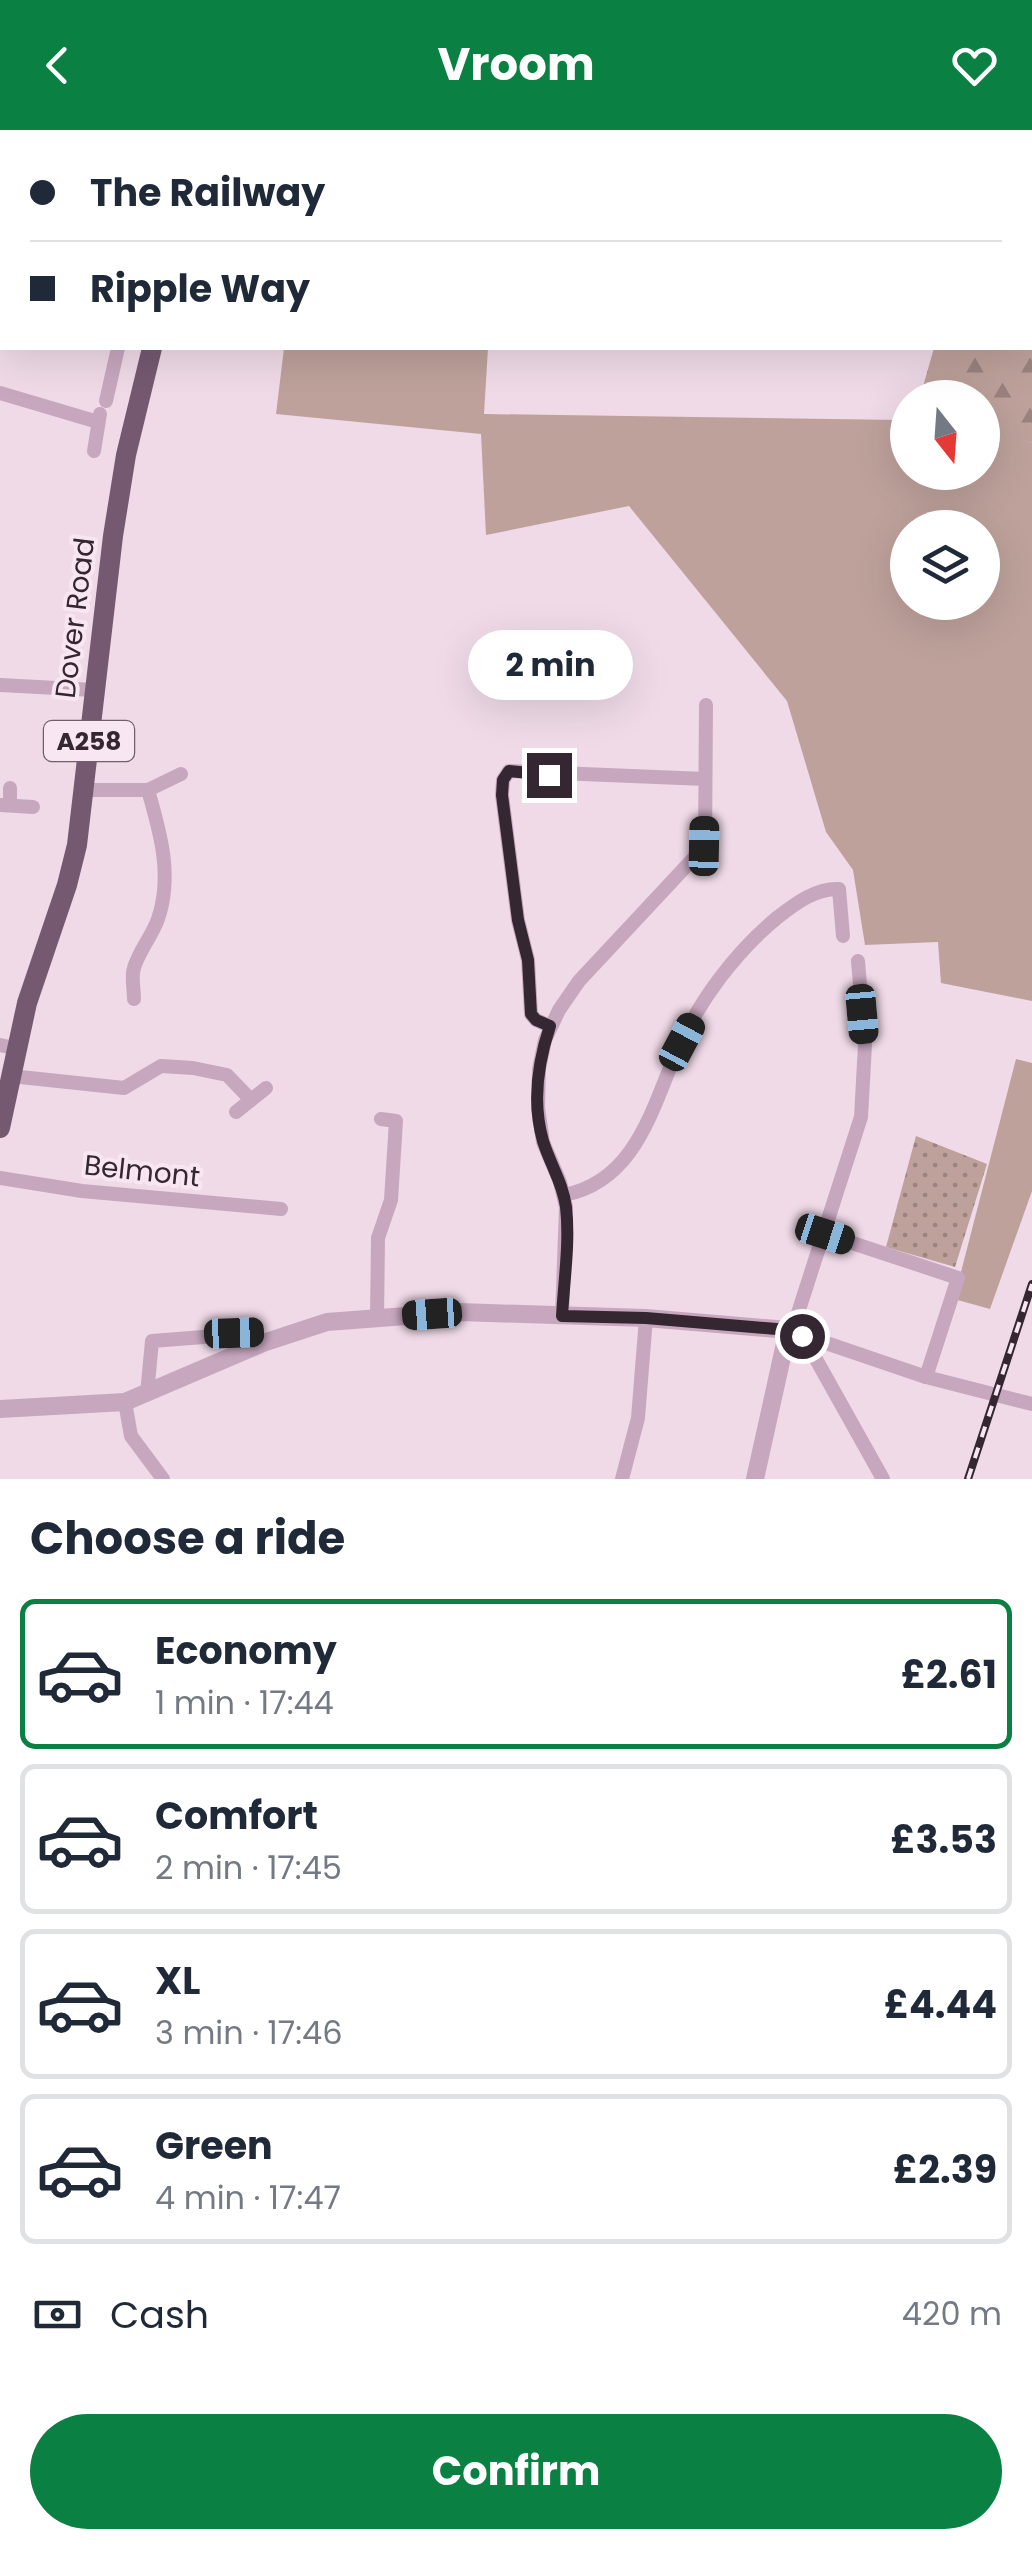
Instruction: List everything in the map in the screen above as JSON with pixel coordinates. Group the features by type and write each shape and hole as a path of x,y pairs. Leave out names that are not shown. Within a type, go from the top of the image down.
{"main road":[{"name":"Dover Road","path":"0,1128 11,1076 8,1046 67,885 84,790 119,495 152,350"}],"street":[{"path":"94,451 117,350"},
{"path":"0,393 102,410"},
{"path":"0,685 94,690"},
{"path":"562,1316 567,1220 564,1195 543,1142 538,1116 539,1069 550,1026 578,981 704,846 706,705"},
{"path":"550,1026 531,1014 528,960 518,920 503,780 509,771 706,779"},
{"path":"84,790 148,790 181,774"},
{"path":"10,788 5,805 33,807"},
{"path":"134,998 133,969 158,917 165,888 159,828 148,790"},
{"path":"564,1195 602,1180 636,1143 656,1108 678,1049 704,1003 732,964 772,922 824,888 838,889 843,936"},
{"path":"755,1479 798,1313 862,1118 865,1045 858,962"},
{"path":"11,1076 124,1088 162,1066 193,1068 228,1075 250,1100"},
{"path":"121,1107 124,1088"},
{"path":"236,1112 266,1088"},
{"path":"377,1318 378,1238 391,1200 396,1121 381,1118"},
{"name":"Belmont","path":"0,1178 82,1191 280,1209"},
{"path":"825,1234 958,1278 926,1377"},
{"path":"0,1408 125,1402 263,1343 327,1322 459,1312 646,1318 795,1333 926,1377 1032,1404"},
{"path":"622,1479 638,1418 646,1318"},
{"path":"146,1394 152,1341 255,1332 263,1343"},
{"path":"795,1333 883,1479"},
{"path":"125,1402 131,1436 163,1479"}],"green space":[{"path":"284,350 488,350 484,414 890,420 890,490 1000,490 1000,431 1032,443 1032,1001 941,983 938,942 865,945 853,870 826,832 787,701 629,506 486,535 481,434 276,414"},
{"path":"933,350 1032,350 1032,443 1000,433 1000,380 925,380"},
{"path":"1016,1059 1032,1063 1032,1191 990,1309 954,1299"},
{"path":"916,1136 987,1164 955,1267 886,1247"}],"railway":[{"path":"968,1479 1032,1284"}],"route":[{"path":"549,775 509,771 503,780 502,795 518,920 528,960 531,1014 550,1026 539,1069 538,1107 543,1142 566,1207 562,1316 646,1318 788,1330 802,1336"}]}
